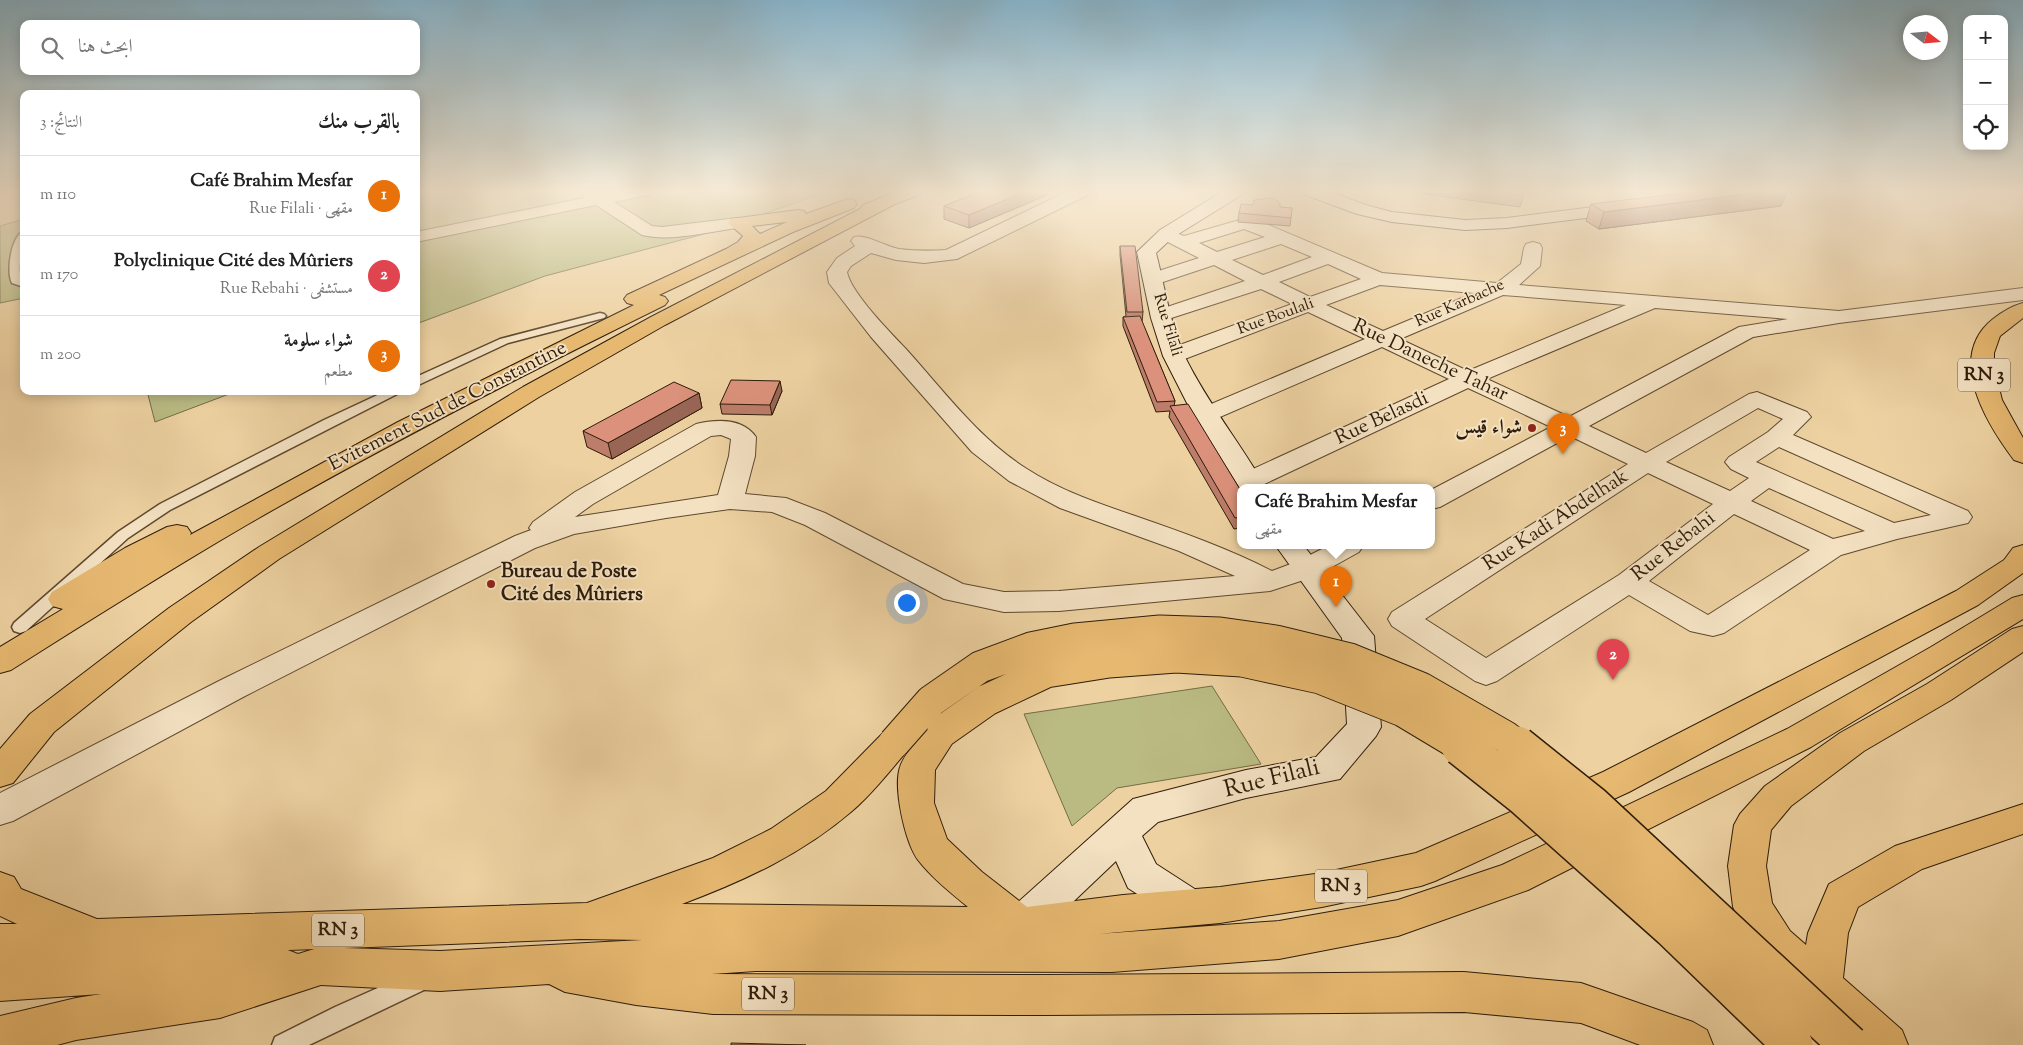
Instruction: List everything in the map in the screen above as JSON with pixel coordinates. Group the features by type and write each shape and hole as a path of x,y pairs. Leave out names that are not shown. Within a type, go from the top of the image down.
{"main road":[{"path":"724,259 745,246 752,239"},
{"name":"Evitement Sud de Constantine","path":"0,641 136,554 530,349 765,239"},
{"name":"Evitement Sud de Constantine","path":"0,662 178,552 283,493 579,339 794,239"},
{"path":"0,773 42,723 180,615 270,553 531,392 658,321 815,239"},
{"name":"RN 3","path":"2022,458 1998,420 1986,385 1981,360 1988,337 2003,322 2023,308"},
{"name":"RN 3","path":"0,943 580,922 1020,926 1123,913 1220,905 1322,890 1421,869 1616,782 1967,598 2014,566 2023,554"},
{"name":"RN 3","path":"494,969 604,960 756,952 1112,953 1279,940 1398,918 1514,878 1799,738 1942,655 2023,605"},
{"path":"580,922 678,889 730,869 794,836 840,800 930,701 980,667 1031,648 1075,639 1160,631 1220,633 1276,641 1350,659 1421,688 1506,737 1592,806 1849,1045"},
{"path":"1886,1045 1775,944 1753,907 1747,866 1754,825 1778,796 1852,742 1939,692 2023,637"},
{"path":"1020,926 968,884 931,848 916,803 917,768 943,731 987,700 1046,672 1109,662 1176,657 1242,661 1320,678 1403,711 1467,750 1524,796 1672,928 1793,1045"},
{"path":"1821,986 1828,933 1843,896 1909,857 2023,819"},
{"path":"0,889 8,901 97,938"},
{"name":"RN 3","path":"0,981 44,977 321,966 440,971 543,967 636,985 713,994 1046,995 1464,992 1582,1003 1677,1037 1691,1045"},
{"name":"RN 3","path":"0,1038 76,1019 220,998 321,966"}],"street":[{"path":"850,239 844,262 837,272 839,283 879,332 981,446 1018,475 1069,502 1198,549 1235,564 1270,582"},
{"path":"868,239 896,254 924,256 950,255 983,239"},
{"name":"Rue Filali","path":"1172,239 1146,252 1174,355 1205,415 1250,484"},
{"name":"Rue Daneche Tahar","path":"1176,239 1262,282 1568,427 1832,549"},
{"path":"1153,279 1278,239"},
{"path":"1282,239 1378,279 1839,317"},
{"name":"Rue Karbache","path":"1205,415 1503,288 1530,266 1533,248"},
{"path":"1162,315 1327,258"},
{"name":"Rue Boulali","path":"1174,355 1378,279"},
{"path":"1435,499 1747,332 1839,317 2023,294"},
{"name":"Rue Belasdi","path":"1253,484 1468,378 1655,301"},
{"name":"Rue Kadi Abdelhak","path":"1486,673 1403,619 1647,463 1757,399 1799,417 1777,436"},
{"path":"525,542 554,518 584,498 705,430 730,428 740,432 744,437 742,456 730,501"},
{"path":"1630,582 1702,624 1714,626 1832,549 1891,532 1958,517 1777,436 1738,462 1767,477 1891,532"},
{"name":"Rue Rebahi","path":"1486,673 1630,582 1767,477"},
{"path":"0,810 233,688 525,542 568,526 730,501 776,504 815,518 955,592 1004,602 1068,601 1270,582 1298,557 1335,549"},
{"name":"Rue Filali","path":"1020,926 1073,875 1146,810 1246,784 1326,769 1364,727 1358,636 1298,557"},
{"path":"1122,833 1142,876 1190,907"}],"lane":[{"path":"20,243 14,275 16,281 20,282"},
{"path":"420,380 504,340 600,316"},
{"path":"20,627 124,535 165,508 389,395"},
{"path":"284,1045 343,1015 440,971"}],"green space":[{"path":"0,239 20,239 20,299 0,303"},
{"path":"420,239 686,239 545,276 420,323"},
{"path":"148,395 226,395 155,422"},
{"path":"1212,686 1261,764 1117,788 1072,826 1024,714"}],"building":[{"path":"1120,246 1135,246 1143,312 1127,312"},
{"path":"1140,316 1175,401 1157,402 1123,317"},
{"path":"731,380 780,381 770,405 720,404"},
{"path":"674,382 699,393 608,443 583,431"},
{"path":"1188,404 1237,484 1237,518 1235,518 1170,406"},
{"path":"731,1043 806,1045 731,1045"}],"place":[{"name":"شواء قيس","path":"1532,428"},
{"name":"شواء سلومة","path":"1563,454"},
{"name":"Bureau de Poste Cité des Mûriers","path":"491,584"},
{"name":"Café Brahim Mesfar","path":"1336,607"},
{"name":"Polyclinique Cité des Mûriers","path":"1613,680"}]}
